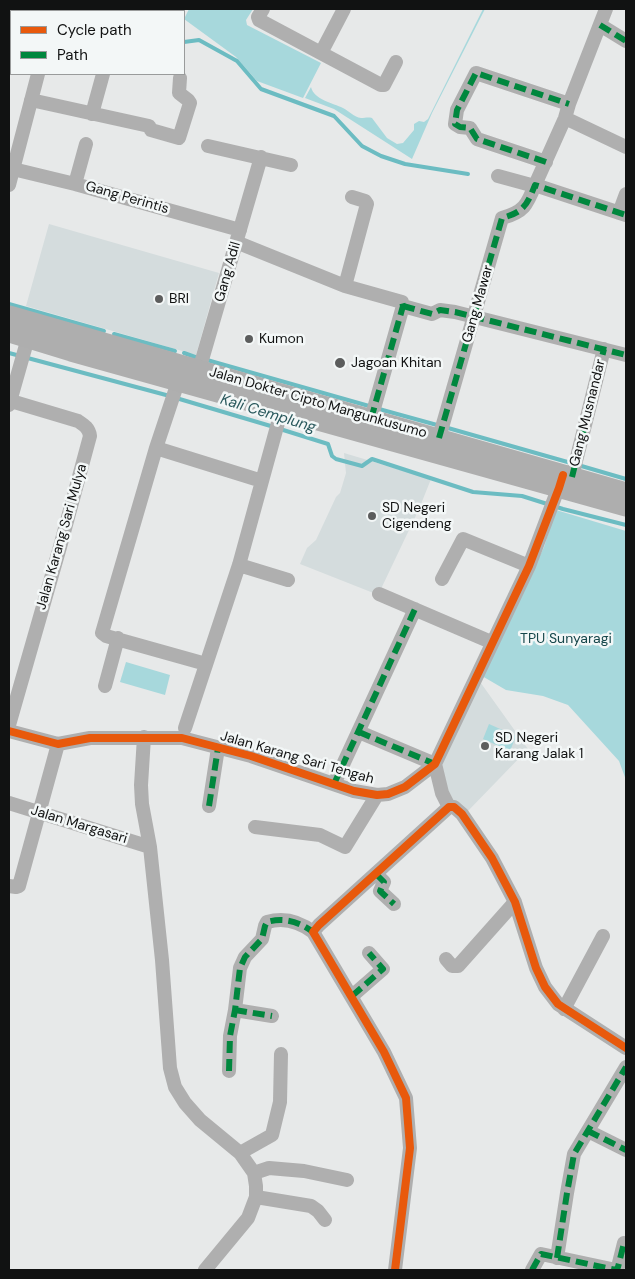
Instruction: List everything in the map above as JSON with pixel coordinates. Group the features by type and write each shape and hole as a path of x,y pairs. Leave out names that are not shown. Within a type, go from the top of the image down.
{"main road":[{"name":"Jalan Dokter Cipto Mangunkusumo","path":"9,315 29,335"},
{"name":"Jalan Dokter Cipto Mangunkusumo","path":"9,333 29,335 184,386 283,406 371,419 439,438 560,491 626,492"},
{"name":"Jalan Dokter Cipto Mangunkusumo","path":"283,406 560,491 626,507"}],"street":[{"path":"263,9 258,17 259,20 382,86 396,62"},
{"path":"321,53 344,9"},
{"name":"Gang Mawar","path":"439,438 502,218 514,215 525,206 565,118 606,9"},
{"path":"600,25 626,41"},
{"path":"546,162 477,139 470,128 460,127 455,124 457,110 476,73 569,104"},
{"path":"9,185 38,75"},
{"path":"92,114 103,75"},
{"path":"31,100 149,126 151,130 180,138 190,103 179,93 180,78"},
{"path":"565,118 626,147"},
{"path":"75,184 86,144"},
{"path":"208,146 290,165"},
{"name":"Gang Adil","path":"118,638 106,636 102,632 102,628 156,448 184,386 238,236 261,157"},
{"name":"Gang Perintis","path":"14,169 75,184 238,236 345,286 432,314 440,310 474,317 626,355"},
{"path":"498,176 622,208"},
{"path":"345,286 367,204 365,201 352,197"},
{"path":"371,419 394,341 402,304"},
{"path":"10,403 29,335"},
{"name":"Gang Musnandar","path":"560,491 604,349"},
{"name":"Jalan Karang Sari Mulya","path":"9,725 90,436 89,431 78,421 10,403"},
{"path":"185,728 239,565 283,406"},
{"path":"156,448 262,481"},
{"name":"Jalan Karang Sari Tengah","path":"9,731 58,744 90,738 182,738 252,756 354,791 377,795 388,794 405,787 434,764 529,566 560,491"},
{"path":"442,579 463,539 529,566"},
{"path":"239,565 288,580"},
{"path":"380,594 492,642"},
{"path":"334,784 415,609"},
{"path":"104,686 118,638 206,664"},
{"path":"359,732 434,764 442,793 449,807"},
{"path":"144,737 142,804 150,847 162,960 170,1068 175,1087 184,1103 200,1120 240,1153 254,1173 256,1197 248,1218 205,1270"},
{"path":"9,886 19,886 58,744"},
{"path":"209,806 218,748"},
{"path":"254,827 320,834 345,847 377,795"},
{"name":"Jalan Margasari","path":"9,804 150,847"},
{"path":"313,932 449,807 457,808 492,858 515,902 536,968 545,987 564,1009 626,1048"},
{"path":"376,874 384,882 380,891 394,904"},
{"path":"446,959 452,966 458,966 515,902"},
{"path":"229,1070 230,1036 240,968 245,957 262,939 264,926 268,922 273,920 295,922 305,926 313,932 352,996 388,1060 406,1098 410,1148 395,1270"},
{"path":"564,1009 603,936"},
{"path":"352,996 383,969 369,953"},
{"path":"235,1010 272,1016"},
{"path":"240,1153 272,1135 280,1102 281,1054"},
{"path":"557,1258 573,1160 577,1147 626,1067"},
{"path":"588,1131 626,1150"},
{"path":"254,1173 269,1168 304,1171 347,1180"},
{"path":"256,1197 311,1206 326,1220"},
{"path":"532,1270 542,1254 616,1270 624,1243"}],"shaded area":[{"path":"49,224 219,273 196,355 26,306"},
{"name":"SD Negeri Cigendeng","path":"344,453 431,479 419,509 380,591 376,594 300,564 307,548 316,540 336,497 340,493 346,473"},
{"name":"SD Negeri Karang Jalak 1","path":"478,679 528,749 467,812 450,798 441,773 442,754"}],"green space":[{"path":"189,9 253,9 246,20 247,25 321,63 303,98 257,81 236,57 185,20"},
{"path":"483,9 485,9 432,113 412,159 334,109 305,98 311,87 320,98 358,117 372,118 387,138 397,144 403,143 414,130 414,124 428,119"},
{"name":"TPU Sunyaragi","path":"556,510 626,531 626,780 619,761 568,705 543,696 506,690 482,676 544,547"},
{"path":"126,662 170,675 165,695 120,682"},
{"path":"489,724 516,736 510,751 483,739"}],"waterway":[{"path":"185,42 199,40 237,61 261,89 334,116 362,146 381,156 405,164 468,174"},
{"path":"9,304 104,331"},
{"path":"114,334 175,351"},
{"name":"Kali Cemplung","path":"9,353 166,395 274,427"},
{"path":"184,353 198,358"},
{"path":"207,360 369,406"},
{"path":"379,409 437,425"},
{"path":"448,428 571,463"},
{"name":"Kali Cemplung","path":"280,429 328,444 332,456 336,459 362,466 372,459 473,492 522,496 563,509 626,525"},
{"path":"578,465 626,479"}],"marked path":[{"path":"600,25 626,41"},
{"path":"546,162 477,139 470,128 460,127 455,124 457,110 476,73 569,104"},
{"path":"439,438 502,218 524,207 535,185 626,215"},
{"path":"371,419 403,306 402,302"},
{"path":"403,306 432,314 440,310 455,312 626,355"},
{"path":"572,477 604,349"},
{"path":"334,784 415,609"},
{"path":"359,732 435,764"},
{"path":"209,806 218,748"},
{"path":"376,874 384,882 380,891 394,904"},
{"path":"229,1071 230,1036 240,968 245,957 262,939 267,922 292,921 313,932"},
{"path":"352,996 383,969 369,953"},
{"path":"235,1010 272,1016"},
{"path":"557,1258 574,1154 626,1067"},
{"path":"588,1131 626,1150"},
{"path":"532,1270 541,1254 616,1270 624,1243"}],"cycle path":[{"path":"9,731 58,744 90,738 182,738 251,756 354,791 377,795 388,794 405,787 435,764 529,566 563,475"},
{"path":"395,1270 410,1148 406,1098 384,1052 313,932 319,925 449,807 454,807 462,814 492,858 515,902 536,968 545,987 558,1004 626,1048"}],"place":[{"name":"BRI","path":"159,299"},
{"name":"Kumon","path":"249,339"},
{"name":"Jagoan Khitan","path":"340,363"},
{"name":"SD Negeri Cigendeng","path":"372,516"},
{"name":"SD Negeri Karang Jalak 1","path":"485,746"}]}
